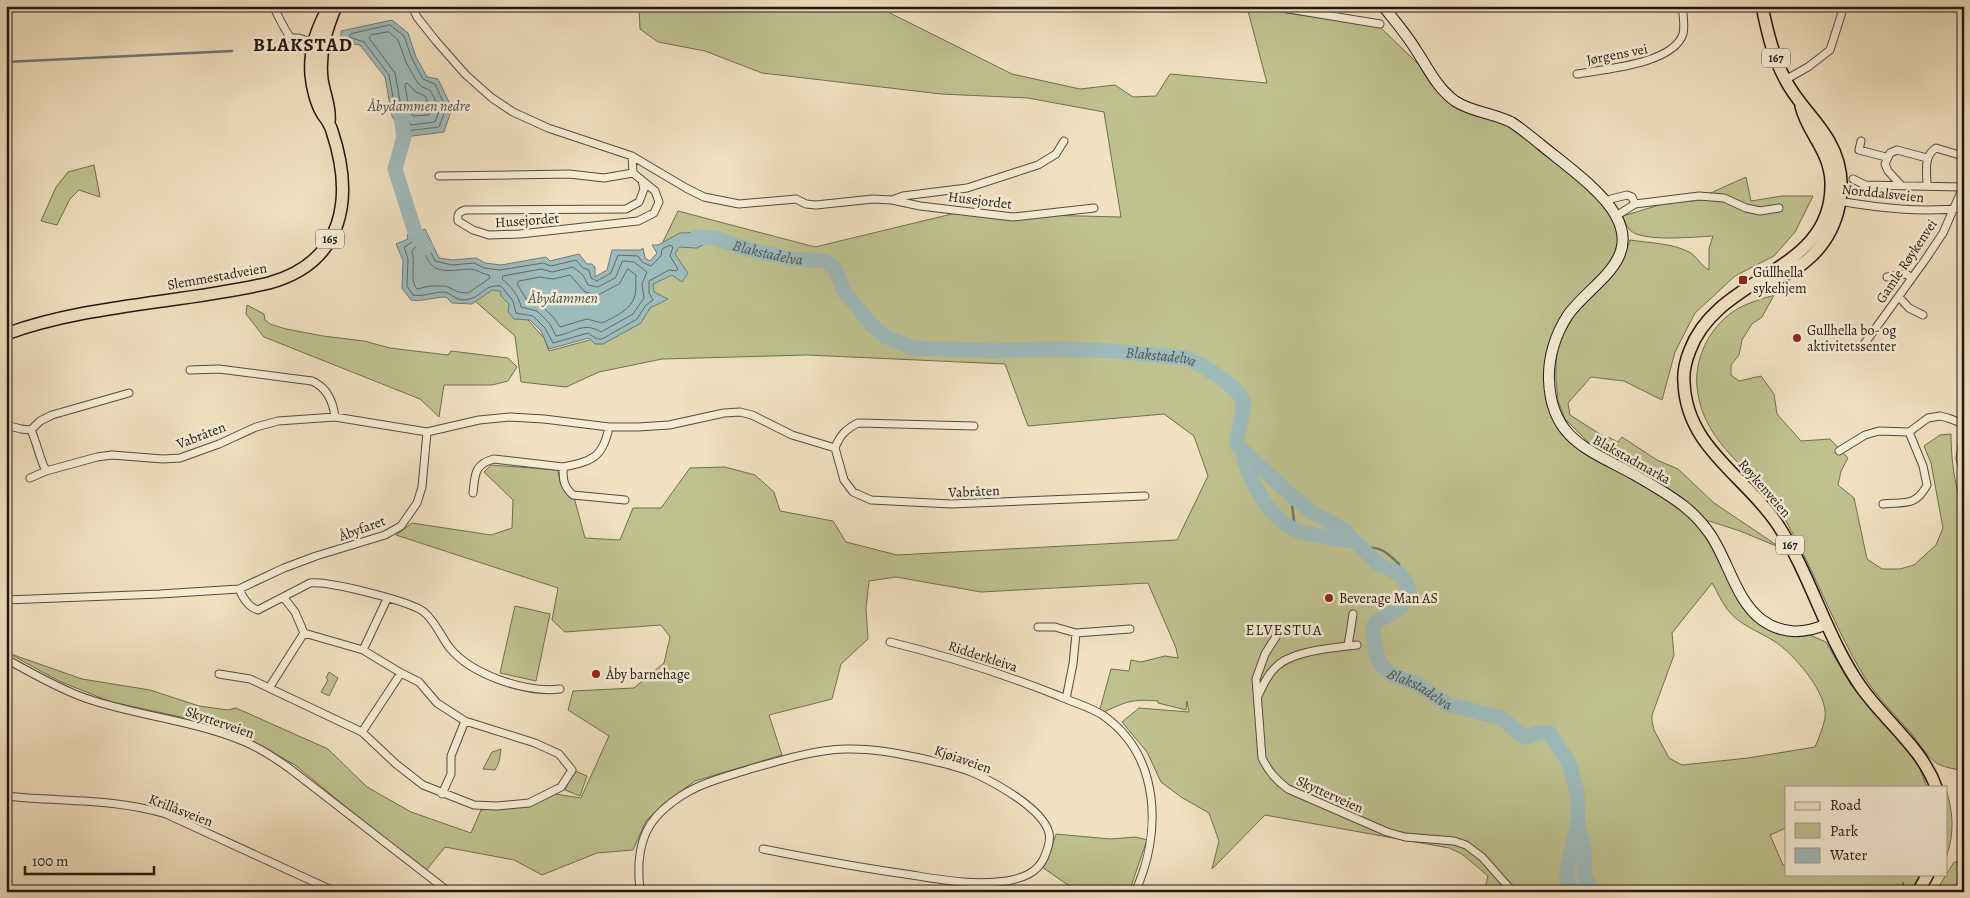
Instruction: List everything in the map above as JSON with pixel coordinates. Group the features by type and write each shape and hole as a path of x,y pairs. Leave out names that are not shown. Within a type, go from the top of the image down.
{"main road":[{"name":"Slemmestadveien","path":"6,334 28,326 66,318 248,288 276,281 312,261 330,239 343,205 343,174 339,151 329,122 330,112 316,47 318,26 329,6"},
{"name":"Slemmestadveien","path":"316,47 336,6"},
{"name":"Blakstadmarka","path":"1383,6 1415,48 1444,92 1465,106 1510,122 1520,128 1567,165 1600,196 1616,216 1624,238 1617,260 1606,276 1569,314 1552,353 1549,366 1550,393 1559,421 1572,438 1589,452 1634,474 1668,495 1699,519 1711,535 1748,606 1762,620 1784,631 1792,632 1809,630 1827,624"},
{"name":"Røykenveien","path":"1762,6 1769,38 1785,80 1801,106 1810,113 1818,124 1835,152 1842,177 1835,200 1834,223 1816,252 1805,262 1789,273 1720,308 1701,329 1689,353 1684,380 1687,404 1698,432 1709,449 1761,503 1777,524 1805,574 1827,624 1859,685 1875,706 1913,748 1926,766 1936,786"},
{"path":"1918,892 1927,876"}],"street":[{"path":"272,6 290,38 299,38 316,47"},
{"name":"Husejordet","path":"412,6 422,23 466,75 492,98 513,112 548,128 632,156 704,197 739,204 796,199 806,204 816,205 874,199 892,200 920,206 1013,217 1094,208"},
{"path":"1271,6 1380,24"},
{"name":"Jørgens vei","path":"1577,74 1643,62 1665,54 1679,41 1684,33 1682,6"},
{"path":"1785,80 1808,67 1830,50 1844,6"},
{"name":"Husejordet","path":"892,200 903,196 984,184 1048,160 1056,154 1064,141"},
{"path":"1861,142 1859,150 1886,157"},
{"path":"1927,185 1928,158 1932,151 1936,148 1956,154 1964,154"},
{"path":"1900,184 1888,172 1885,164 1886,157 1890,153 1897,150 1928,158"},
{"path":"439,176 569,174 604,178 633,173 632,156"},
{"name":"Husejordet","path":"633,173 655,192 659,202 654,213 638,221 577,229 489,235 473,230 458,221 457,216 465,210 626,209 639,202 644,188 642,181"},
{"path":"1853,180 1865,184 1963,186"},
{"name":"Gamle Røykenvei","path":"1862,347 1943,233 1963,186"},
{"path":"1611,199 1627,195 1632,198 1635,204"},
{"path":"1616,216 1635,204 1699,196 1724,198 1746,208 1760,211 1779,208"},
{"name":"Norddalsveien","path":"1835,200 1902,210 1952,210 1964,208"},
{"path":"1887,277 1906,274 1912,278"},
{"path":"1899,297 1908,308 1923,315"},
{"path":"190,370 219,369 312,381 322,386 327,393 334,410 334,417"},
{"path":"31,430 40,421 52,415 129,393"},
{"name":"Vabråten","path":"30,478 46,471 97,456 112,455 163,460 180,458 219,444 256,427 278,421 334,417 427,432 479,420 510,418 544,419 609,427 669,425 724,413 740,412 752,415 792,435 835,448 844,480 853,492 871,500 951,504 1145,496"},
{"path":"1839,451 1865,435 1879,431 1909,432 1928,418 1948,418 1964,424"},
{"path":"835,448 842,434 849,427 858,423 974,426"},
{"path":"6,425 31,430"},
{"path":"473,493 475,475 478,467 484,462 494,460 563,466 583,462 601,452 607,440 609,427"},
{"path":"31,430 40,460 46,471"},
{"name":"Åbyfaret","path":"6,600 169,594 239,589 284,568 316,556 386,535 401,526 417,503 422,486 427,432"},
{"path":"1883,504 1916,500 1921,496 1927,485 1923,466 1909,432"},
{"path":"1964,434 1960,458 1964,474"},
{"path":"563,466 563,482 573,494 624,500"},
{"path":"239,589 247,604 258,610 310,583 318,582 333,584 416,607 426,614 450,648 468,663 509,683 535,690 560,689"},
{"path":"284,598 295,612 304,633"},
{"path":"363,650 387,599"},
{"path":"1348,646 1353,614"},
{"path":"1038,627 1055,627 1076,633 1130,629"},
{"name":"Skytterveien","path":"1279,632 1266,654 1256,678 1262,758 1276,780 1288,790 1387,832 1405,837 1454,841 1466,846 1482,857 1513,892"},
{"path":"219,674 250,679 362,732 396,764 423,785 442,794 482,806 529,803 561,787 572,770 559,754 535,743 465,721 437,703 419,682 363,650 304,633"},
{"path":"269,688 304,633"},
{"path":"1066,699 1073,664 1076,633"},
{"name":"Ridderkleiva","path":"890,642 978,667 1090,708 1104,716 1120,731 1132,746 1143,765 1153,801 1150,848 1143,874 1135,892"},
{"path":"1257,698 1269,674 1278,664 1318,650 1357,646"},
{"name":"Skytterveien","path":"6,659 56,686 86,698 194,725 245,742 270,755 449,892"},
{"path":"362,732 401,673"},
{"path":"442,794 451,774 451,756 465,721"},
{"name":"Kjøiaveien","path":"641,892 639,872 640,848 644,834 653,820 668,805 692,789 718,779 799,755 845,749 893,753 940,762 974,773 1017,798 1031,809 1049,832 1049,840 1043,861 1031,873 1022,878 1006,881 977,883 948,881 864,868 764,849"},
{"name":"Krillåsveien","path":"6,796 85,800 150,809 174,818 336,892"}],"green space":[{"path":"639,6 869,6 882,9 1012,74 1080,89 1115,85 1133,97 1156,96 1170,74 1267,83 1247,7 1380,27 1446,91 1527,135 1604,198 1624,244 1555,339 1550,391 1562,421 1575,436 1667,496 1696,521 1762,620 1803,632 1826,642 1851,685 1917,761 1927,786 1785,786 1785,828 1770,835 1783,865 1785,865 1785,876 1921,876 1913,892 1905,892 1903,882 1901,892 1484,892 1488,876 1462,854 1449,848 1265,815 1212,869 1219,841 1209,813 1181,797 1161,782 1147,752 1122,722 1139,708 1189,712 1187,701 1186,710 1158,703 1158,701 1142,700 1125,703 1104,712 1100,709 1111,669 1129,671 1131,660 1141,662 1165,656 1178,658 1176,648 1148,583 981,592 896,577 869,581 866,608 868,639 841,664 832,699 769,715 782,755 695,781 662,805 646,821 633,850 597,853 542,875 514,860 445,847 425,872 295,765 252,741 181,717 111,702 59,681 8,653 82,679 150,690 199,706 228,710 236,708 328,749 367,787 411,812 471,833 481,810 530,805 555,794 581,798 609,736 568,710 573,691 634,688 664,663 670,637 661,625 565,632 552,620 558,588 396,535 412,523 491,535 512,528 513,500 484,472 491,465 558,470 562,486 566,492 574,497 585,538 620,540 633,508 661,508 690,468 725,467 755,475 774,492 780,511 833,521 846,542 897,555 1177,540 1208,476 1194,436 1164,414 1028,426 1005,364 807,355 662,359 599,372 566,387 521,382 515,336 475,301 494,282 544,338 549,351 619,332 678,211 815,247 956,213 1121,217 1104,112 1028,98 941,94 762,73 705,51 658,42 640,29","holes":["1712,583 1725,606 1743,624 1782,647 1800,664 1816,686 1825,708 1825,718 1815,747 1748,758 1682,765 1669,758 1654,730 1652,715 1674,655 1672,633"]},
{"path":"94,165 100,197 79,190 70,199 57,225 41,221 56,187 68,172"},
{"path":"1746,177 1751,201 1782,196 1813,196 1795,232 1774,256 1735,276 1695,313 1675,352 1662,400 1624,381 1591,377 1568,403 1570,415 1603,436 1603,438 1606,440 1608,437 1618,442 1622,437 1657,460 1678,469 1714,503 1781,548 1740,531 1700,518 1591,445 1565,419 1558,401 1556,362 1559,342 1573,317 1623,260 1630,240 1668,245 1682,249 1692,254 1709,270 1709,248 1713,236 1674,238 1644,236 1631,231 1623,216 1669,202 1693,201"},
{"path":"1774,295 1762,317 1752,324 1742,340 1739,355 1731,365 1731,375 1739,381 1761,376 1774,394 1777,414 1801,441 1830,439 1848,458 1841,471 1838,485 1854,498 1867,559 1882,569 1900,569 1914,565 1936,545 1943,528 1931,463 1924,446 1940,435 1951,434 1954,474 1964,514 1964,771 1935,762 1870,685 1841,634 1786,521 1769,494 1724,448 1709,426 1704,414 1699,401 1697,387 1698,364 1713,331 1729,314 1739,308"},
{"path":"247,305 264,314 265,320 270,324 286,329 364,341 390,348 448,355 451,351 508,358 517,367 508,381 492,385 444,385 439,417 420,399 264,337 246,314"},
{"path":"515,606 550,614 536,681 500,673"},
{"path":"329,672 338,678 329,696 321,692 328,680 326,678"},
{"path":"501,749 499,762 495,770 483,769 492,752"},
{"path":"573,770 587,776 580,796 565,790"},
{"path":"1948,798 1952,823 1948,851"},
{"path":"1056,834 1110,839 1136,837 1147,840 1129,892 1078,892 1042,867 1048,859"},
{"path":"1954,862 1964,862 1964,890 1936,891 1945,876 1948,876 1948,872"}],"water":[{"name":"Åbydammen nedre","path":"392,20 408,33 416,57 427,77 438,79 452,108 444,132 404,137 392,116 385,77 360,45 341,42 341,31"},
{"name":"Åbydammen","path":"425,229 439,258 452,260 476,258 485,263 501,265 546,257 550,261 579,254 587,264 592,264 595,267 595,277 607,270 612,250 640,250 643,248 645,258 650,261 657,253 652,245 658,245 680,233 708,232 718,243 709,242 697,248 679,247 675,254 688,273 682,282 672,275 653,284 654,292 668,299 650,308 641,323 603,344 595,344 589,338 549,349 541,331 530,320 514,319 508,312 509,304 501,296 500,291 492,290 472,304 452,303 446,297 411,300 402,288 403,260 396,244 408,239 407,235"}],"waterway":[{"path":"6,62 232,51"},
{"path":"401,117 404,137 395,169 415,232 426,248"},
{"name":"Blakstadelva","path":"696,237 715,238 743,248 792,259 825,261 835,268 845,293 872,325 886,337 914,348 994,351 1057,349 1113,351 1185,358 1218,376 1241,396 1243,402 1236,441 1238,446 1293,497 1314,513 1344,530 1378,564 1400,574 1407,584 1410,596 1400,608 1376,622 1373,627 1375,648 1380,665 1393,675 1417,684 1447,704 1501,718 1525,737 1542,732 1549,733 1569,763 1577,792 1578,822 1566,874 1572,892"},
{"path":"1243,453 1245,463 1255,486 1278,518 1296,530 1356,542"},
{"path":"1291,496 1295,530"},
{"path":"1363,547 1375,548 1387,553 1399,564 1400,574"},
{"path":"1578,824 1585,854 1584,875 1593,892"}],"place":[{"name":"Gullhella sykehjem","path":"1743,280"},
{"name":"Gullhella bo- og aktivitetssenter","path":"1797,338"},
{"name":"Beverage Man AS","path":"1329,598"},
{"name":"Åby barnehage","path":"596,674"}],"district":[{"name":"BLAKSTAD","path":"303,44"},
{"name":"ELVESTUA","path":"1284,630"}]}
